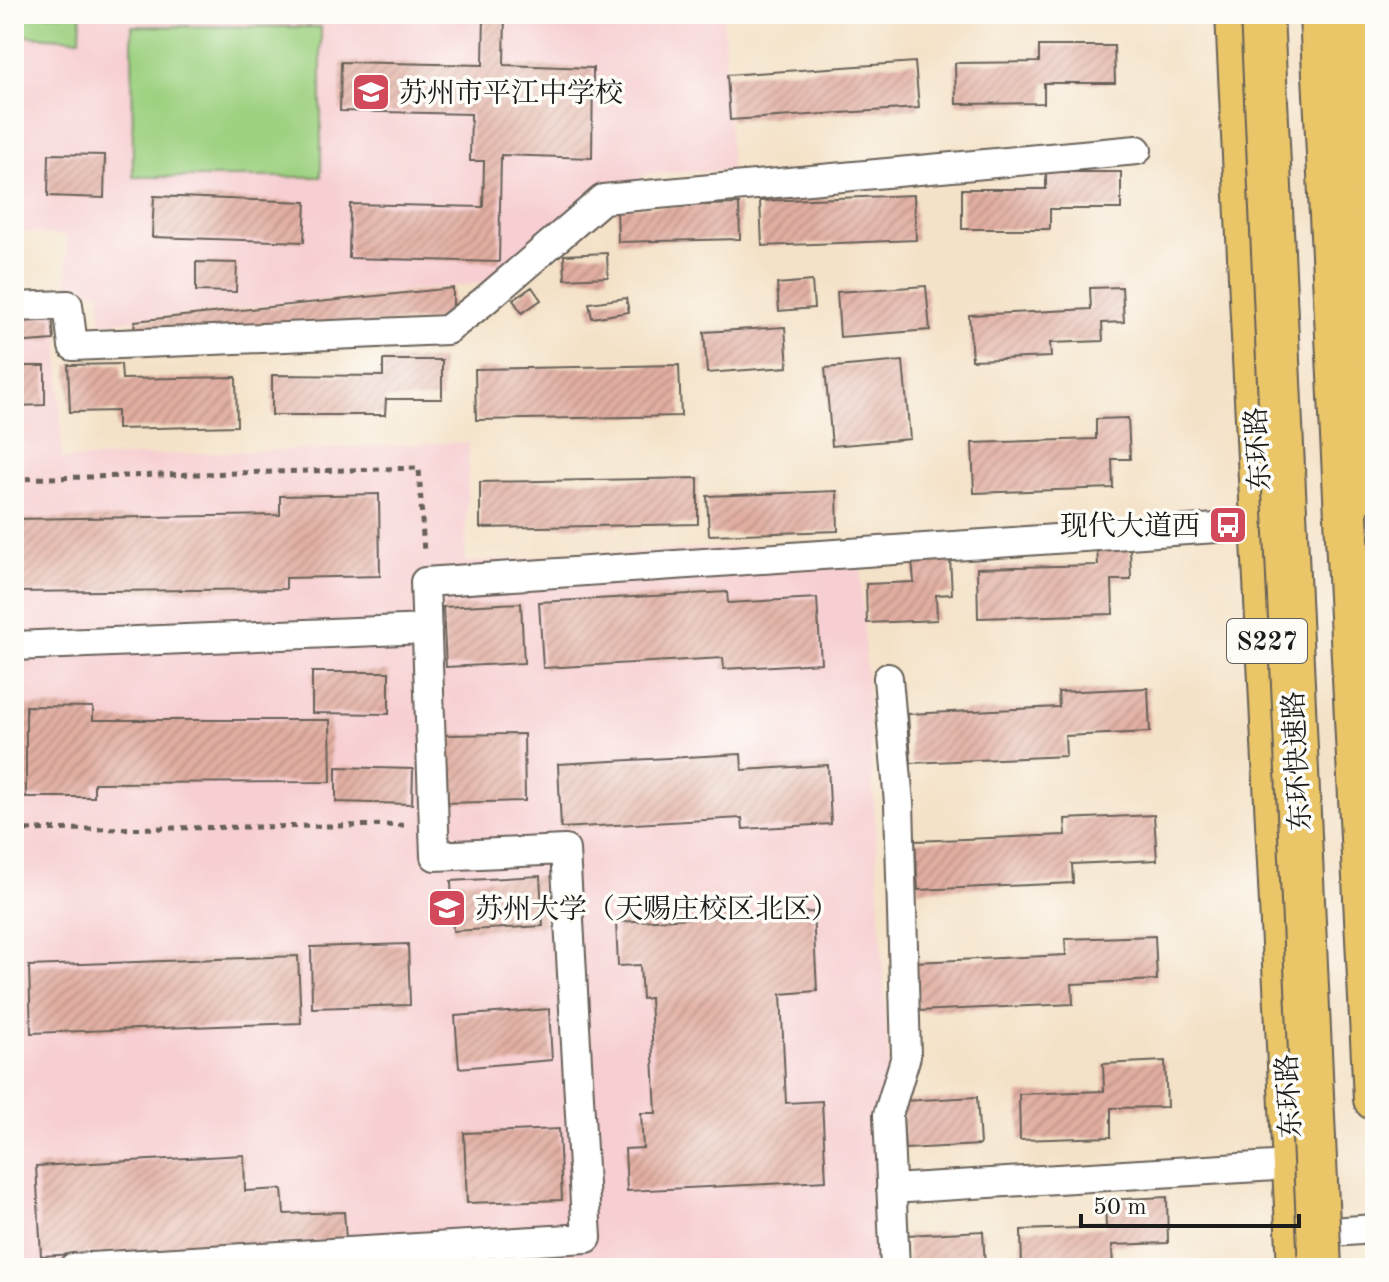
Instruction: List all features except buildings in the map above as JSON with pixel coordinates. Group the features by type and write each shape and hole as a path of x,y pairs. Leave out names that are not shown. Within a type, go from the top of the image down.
{"highway":[{"name":"东环快速路","path":"1262,14 1320,1268"},
{"path":"1321,14 1375,1099"}],"main road":[{"name":"东环路","path":"1234,14 1295,1251"},
{"path":"1351,14 1364,63 1375,495"}],"street":[{"path":"14,307 68,305 73,346 447,330 603,199 1137,150"},
{"path":"73,1268 587,1238 565,850 435,856 425,582 1261,525"},
{"path":"14,646 427,629"},
{"path":"888,678 899,803 906,1056 888,1115 895,1268"},
{"path":"891,1189 1291,1165"},
{"path":"1295,1251 1375,1229"}],"path":[{"path":"14,479 419,468 425,582"},
{"path":"14,830 434,825"}],"shaded area":[{"name":"苏州市平江中学校","path":"14,14 723,14 731,170 647,174 525,276 466,285 100,323 101,292 67,289 66,236 14,231"},
{"name":"苏州大学（天赐庄校区北区）","path":"58,310 62,459 469,442 465,562 859,540 900,1268 14,1268 14,311"}],"green space":[{"path":"14,14 81,14 80,39 14,35"},
{"path":"132,26 321,27 321,177 133,177"}],"place":[{"name":"苏州市平江中学校","path":"371,92"},
{"name":"现代大道西","path":"1228,525"},
{"name":"苏州大学（天赐庄校区北区）","path":"447,908"}]}
